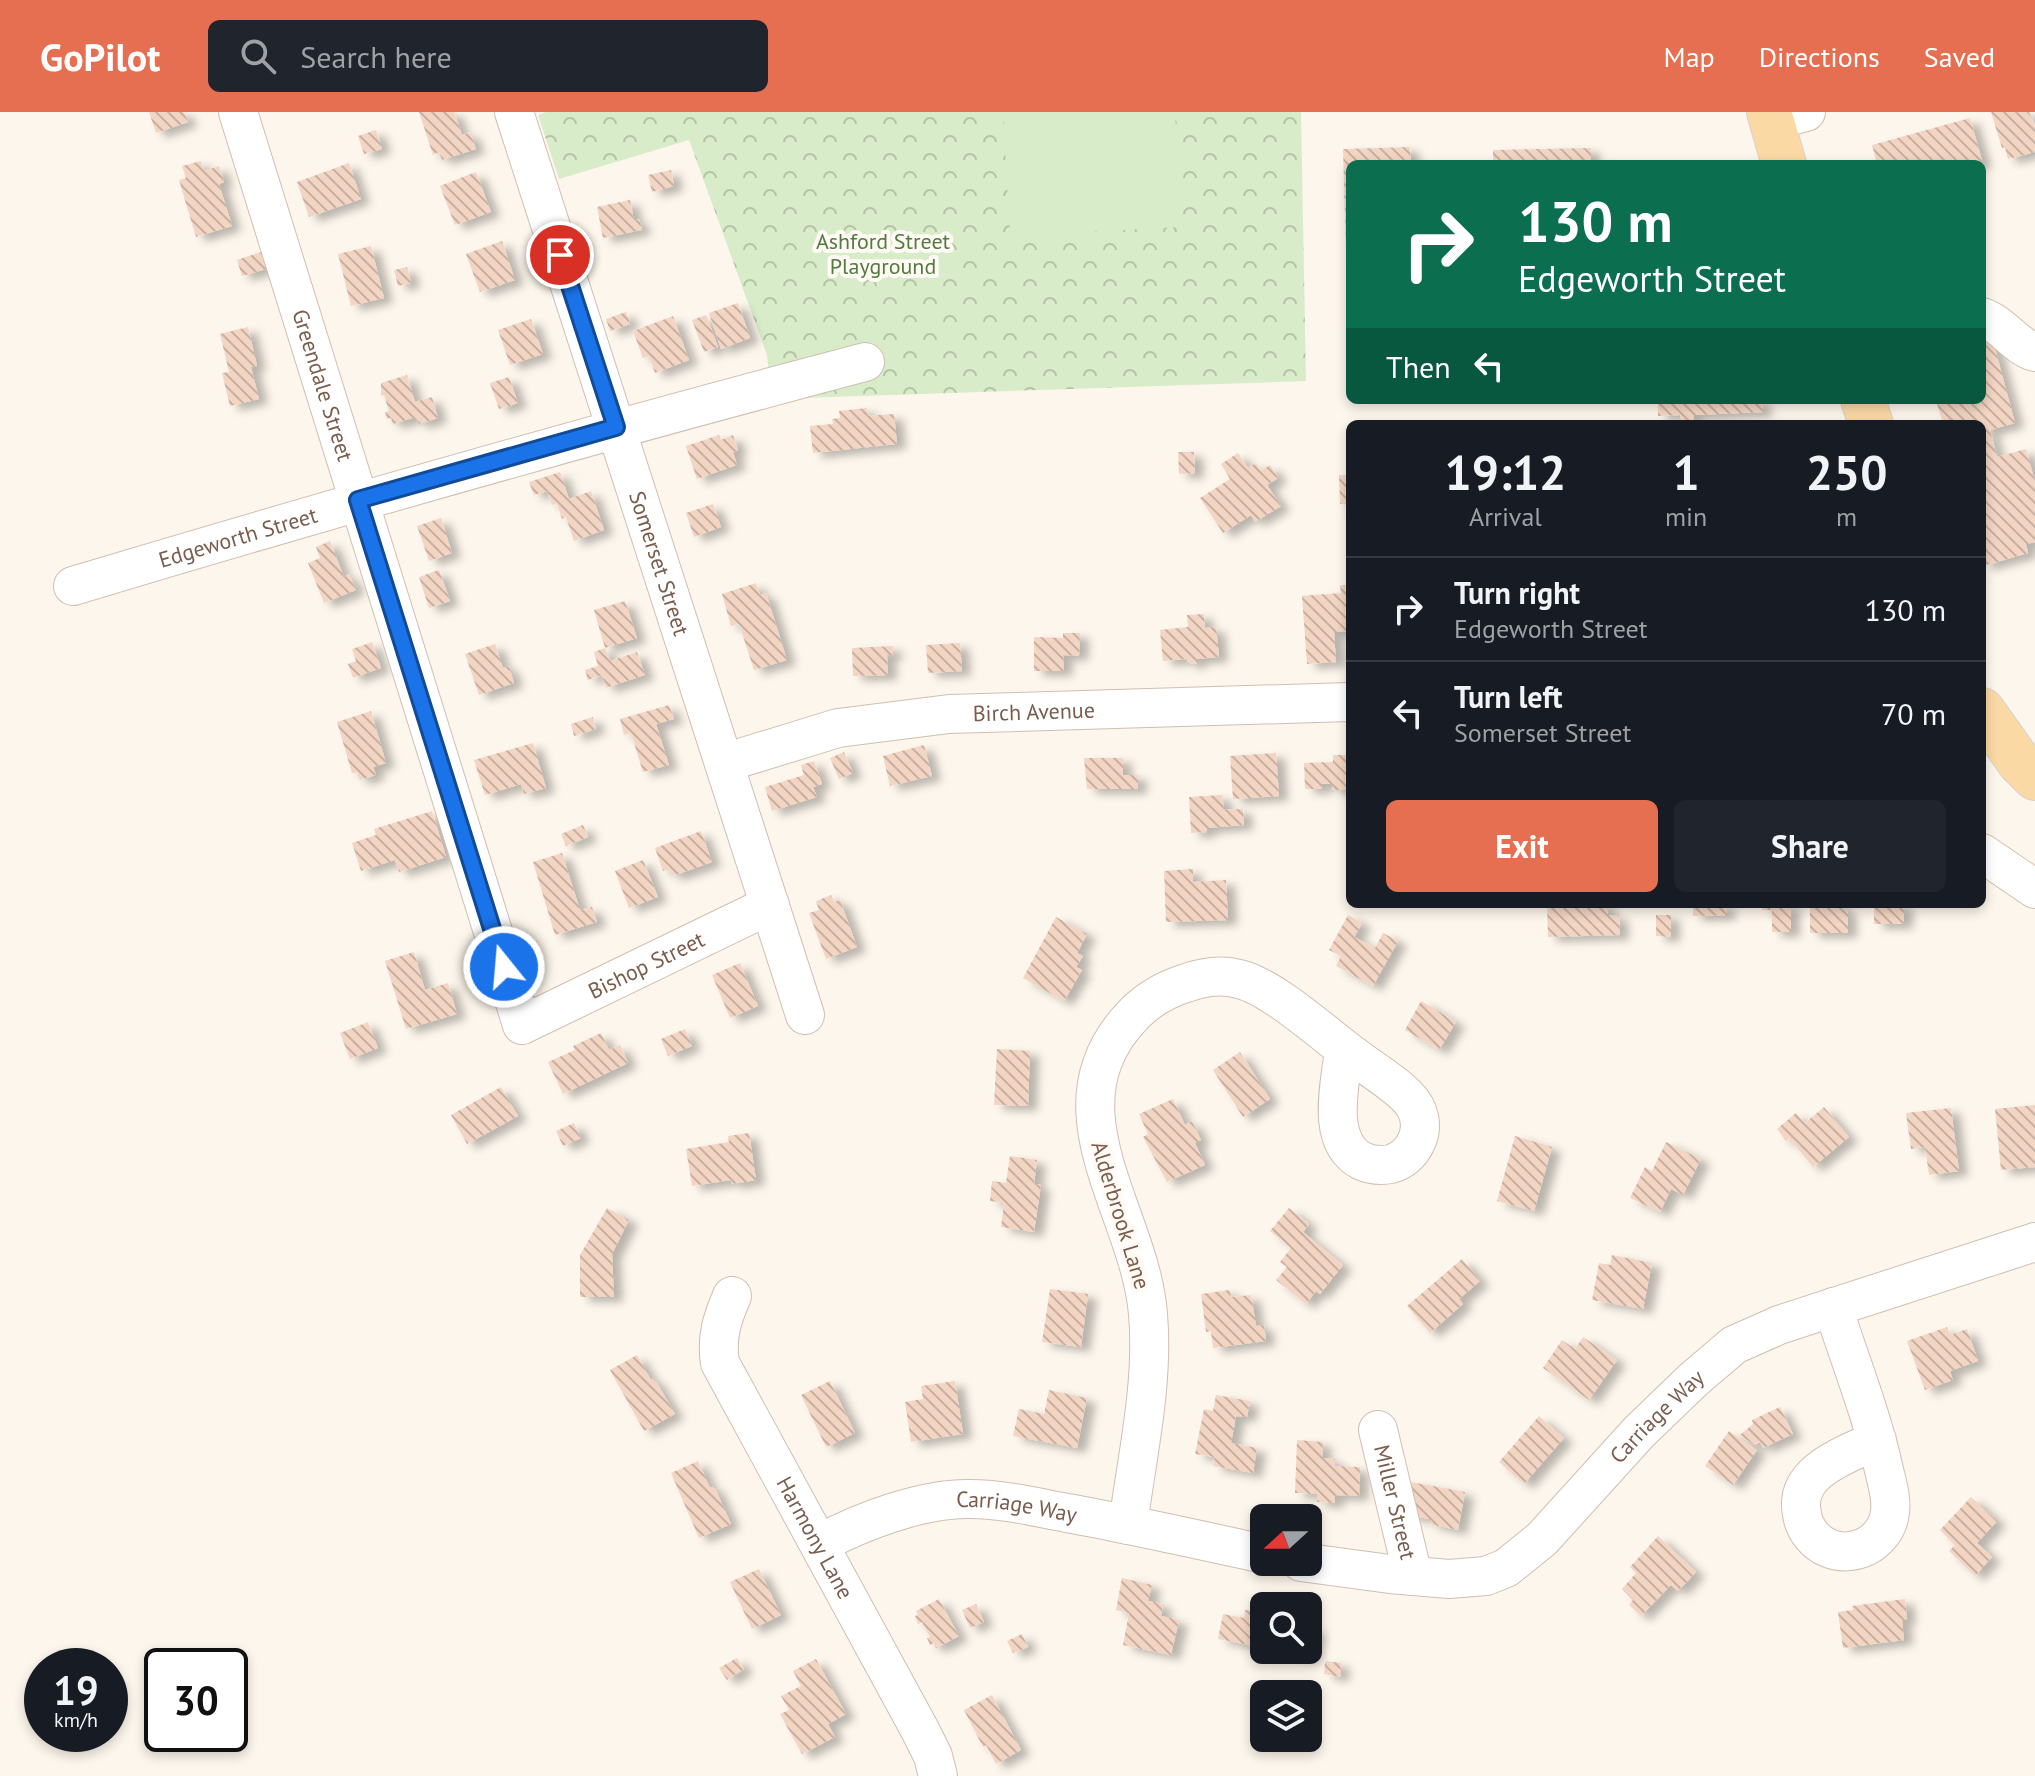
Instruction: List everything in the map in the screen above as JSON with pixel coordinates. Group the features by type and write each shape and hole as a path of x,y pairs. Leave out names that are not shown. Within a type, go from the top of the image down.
{"main road":[{"path":"1782,115 1784,160"},
{"path":"1986,716 2020,763 2035,778"}],"street":[{"name":"Greendale Street","path":"238,112 522,1025"},
{"name":"Somerset Street","path":"514,112 805,1015"},
{"path":"1986,318 1995,321 2028,350 2035,352"},
{"name":"Edgeworth Street","path":"73,586 358,500 616,427 865,362"},
{"name":"Birch Avenue","path":"724,763 838,728 937,715 1346,702"},
{"path":"1986,856 2035,889"},
{"name":"Bishop Street","path":"522,1025 770,905"},
{"name":"Alderbrook Lane","path":"1128,1525 1149,1363 1148,1313 1143,1277 1102,1158 1094,1123 1105,1057 1121,1027 1144,1003 1173,987 1204,977 1239,979 1267,991 1344,1049"},
{"name":"Carriage Way","path":"1322,1565 1449,1579 1486,1576 1506,1568 1542,1539 1639,1432 1734,1345 1779,1325 2035,1242"},
{"name":"Harmony Lane","path":"732,1296 721,1322 717,1344 720,1363 920,1730 933,1756 938,1776"},
{"path":"1833,1307 1877,1440"},
{"name":"Miller Street","path":"1378,1430 1413,1576"},
{"name":"Carriage Way","path":"819,1544 854,1526 888,1515 923,1505 969,1498 1031,1506 1250,1551"}],"green space":[{"name":"Ashford Street Playground","path":"546,112 1301,112 1306,381 772,399 767,355 689,140 559,179 538,115"},
{"path":"1003,112 1175,112 1181,227 1010,236"}],"building":[{"path":"149,112 184,112 188,122 156,133"},
{"path":"419,112 454,112 462,135 470,132 476,149 442,160 439,152 433,155"},
{"path":"1991,112 2029,112 2035,124 2035,152 2008,159"},
{"path":"1970,118 1982,160 1876,160 1872,145"},
{"path":"376,130 382,149 364,154 358,136"},
{"path":"1410,147 1411,160 1346,160 1346,250 1343,149"},
{"path":"1591,148 1591,160 1493,160 1493,150"},
{"path":"201,161 204,171 219,166 224,182 219,184 232,226 196,237 179,180 186,178 182,166"},
{"path":"349,163 361,199 309,217 297,182"},
{"path":"671,170 674,186 652,192 648,175"},
{"path":"476,172 491,212 455,225 440,186"},
{"path":"630,200 634,221 639,219 642,230 603,238 597,207"},
{"path":"502,241 515,280 480,292 466,254"},
{"path":"371,246 384,298 351,306 338,254"},
{"path":"261,252 266,269 242,276 237,260"},
{"path":"407,267 411,283 398,286 394,270"},
{"path":"738,303 750,338 721,349 709,313"},
{"path":"626,312 630,324 610,331 606,319"},
{"path":"706,315 718,347 704,352 692,320"},
{"path":"673,316 689,360 655,373 649,356 643,358 633,331"},
{"path":"531,319 543,354 510,365 498,330"},
{"path":"1989,326 2015,423 1990,430 1997,457 2026,449 2035,482 2035,542 2026,544 2028,553 1986,565 1986,420 1942,420 1937,404 1986,404 1986,327"},
{"path":"248,327 257,366 251,367 259,399 230,406 222,373 229,372 220,334"},
{"path":"407,375 415,402 432,397 438,418 419,424 416,417 393,424 391,418 387,419 385,412 389,411 384,395 381,396 381,383"},
{"path":"509,377 518,403 499,409 490,383"},
{"path":"1658,404 1762,404 1763,412 1694,415 1694,420 1680,420 1680,415 1658,416"},
{"path":"867,408 868,416 894,414 897,444 813,453 810,426 833,424 832,419 840,418 839,411"},
{"path":"719,435 721,440 733,435 738,450 733,452 737,465 697,479 686,446"},
{"path":"1178,452 1194,452 1195,473 1179,474"},
{"path":"1238,453 1248,468 1256,463 1261,471 1270,465 1278,478 1267,485 1281,506 1255,522 1251,515 1223,533 1200,498 1230,479 1221,464"},
{"path":"560,472 569,499 591,491 604,530 574,541 566,517 562,519 557,503 552,505 547,491 534,495 529,482"},
{"path":"1339,475 1346,475 1346,504 1340,504"},
{"path":"713,504 721,527 694,537 686,513"},
{"path":"441,518 452,553 429,561 417,526"},
{"path":"330,541 344,577 349,574 356,590 324,603 308,563 320,558 316,547"},
{"path":"439,570 450,601 429,608 419,577"},
{"path":"756,583 760,595 766,593 787,660 754,670 739,624 731,626 722,594"},
{"path":"1340,585 1346,585 1346,631 1334,632 1336,662 1307,664 1302,596 1341,593"},
{"path":"625,601 637,638 605,648 594,610"},
{"path":"1204,614 1205,628 1216,627 1219,657 1197,659 1197,663 1188,664 1187,659 1163,661 1160,630 1188,627 1187,615"},
{"path":"1063,633 1080,633 1079,656 1063,655 1064,671 1034,671 1034,637 1063,638"},
{"path":"372,642 381,668 353,678 348,664 356,661 352,649"},
{"path":"960,643 962,671 928,673 926,645"},
{"path":"495,644 503,668 509,666 514,683 479,695 465,654"},
{"path":"893,646 893,655 887,655 888,675 853,676 852,648"},
{"path":"605,648 610,661 637,652 645,675 606,688 602,675 588,680 585,670 598,666 594,652"},
{"path":"669,705 674,719 656,724 669,765 643,772 631,733 624,735 620,719"},
{"path":"371,711 386,763 373,767 376,775 360,780 357,772 352,773 337,722"},
{"path":"593,717 596,729 574,736 571,724"},
{"path":"533,743 546,788 524,794 521,784 485,795 474,760"},
{"path":"924,745 932,776 890,786 883,756"},
{"path":"844,752 853,773 839,779 830,758"},
{"path":"1276,753 1279,796 1233,799 1230,756"},
{"path":"1333,755 1346,755 1346,790 1332,790 1332,784 1322,784 1322,789 1305,789 1304,763 1333,762"},
{"path":"1084,758 1123,758 1123,775 1138,775 1138,789 1087,789"},
{"path":"814,761 822,784 813,787 817,797 772,811 765,787 804,775 801,765"},
{"path":"1222,795 1224,810 1243,809 1244,825 1207,828 1207,832 1191,833 1189,797"},
{"path":"432,811 446,857 399,872 395,860 361,871 352,843 376,835 374,829"},
{"path":"583,825 588,837 566,846 561,834"},
{"path":"701,831 712,862 673,876 670,869 663,871 655,848"},
{"path":"562,853 580,910 592,907 597,922 555,935 533,862"},
{"path":"643,860 658,897 629,908 615,871"},
{"path":"1193,869 1193,882 1226,880 1228,920 1166,922 1164,871"},
{"path":"831,895 834,902 840,900 857,947 826,959 809,913 819,910 816,901"},
{"path":"1547,908 1608,908 1608,915 1619,915 1620,935 1548,937"},
{"path":"1693,908 1726,908 1727,915 1693,916"},
{"path":"1791,908 1791,932 1772,932 1772,910 1762,910"},
{"path":"1810,908 1848,910 1848,933 1810,933"},
{"path":"1874,908 1904,908 1904,924 1874,924"},
{"path":"1348,915 1362,923 1354,937 1375,948 1383,933 1398,941 1373,986 1336,966 1341,956 1329,950"},
{"path":"1656,915 1671,915 1671,937 1656,936"},
{"path":"1056,917 1087,934 1077,953 1083,956 1076,967 1082,970 1064,1001 1023,978"},
{"path":"414,952 425,990 448,983 457,1014 406,1029 385,961"},
{"path":"740,963 758,1006 730,1018 712,975"},
{"path":"1421,1001 1456,1022 1439,1050 1405,1030"},
{"path":"368,1022 378,1048 350,1059 340,1033"},
{"path":"685,1029 692,1046 668,1056 661,1039"},
{"path":"601,1033 609,1050 620,1045 628,1063 563,1094 548,1062 575,1050 573,1046"},
{"path":"997,1049 1030,1051 1028,1106 994,1105"},
{"path":"1240,1052 1270,1099 1243,1117 1213,1070"},
{"path":"501,1087 518,1116 467,1144 451,1115"},
{"path":"1173,1099 1185,1125 1192,1121 1201,1140 1195,1143 1205,1165 1167,1182 1143,1137 1148,1134 1139,1114"},
{"path":"2035,1105 2035,1167 2001,1170 1995,1109"},
{"path":"1824,1107 1849,1137 1813,1167 1789,1138 1786,1141 1777,1129 1796,1113 1805,1123"},
{"path":"1951,1108 1959,1171 1929,1175 1925,1147 1911,1149 1906,1113"},
{"path":"574,1123 581,1138 563,1146 556,1131"},
{"path":"749,1133 756,1180 692,1186 686,1149 729,1142 728,1136"},
{"path":"1515,1136 1552,1147 1534,1211 1497,1201"},
{"path":"1666,1142 1701,1159 1683,1195 1671,1189 1660,1212 1630,1198 1645,1167 1652,1171"},
{"path":"1010,1156 1037,1160 1034,1184 1041,1185 1034,1232 1001,1227 1004,1203 990,1201 992,1181 1006,1183"},
{"path":"607,1208 629,1220 612,1254 614,1297 580,1297 580,1255"},
{"path":"1289,1208 1309,1224 1303,1232 1343,1265 1320,1294 1316,1291 1306,1304 1276,1280 1287,1267 1280,1262 1291,1248 1270,1231"},
{"path":"1612,1255 1652,1263 1643,1309 1592,1300 1599,1263 1610,1265"},
{"path":"1462,1259 1480,1281 1459,1299 1463,1304 1430,1333 1407,1306"},
{"path":"1050,1289 1088,1294 1081,1347 1042,1342"},
{"path":"1230,1290 1231,1297 1251,1295 1256,1326 1264,1325 1266,1341 1213,1348 1211,1331 1206,1332 1201,1294"},
{"path":"1947,1327 1950,1335 1967,1329 1978,1361 1950,1371 1953,1380 1925,1390 1907,1341"},
{"path":"1583,1337 1617,1360 1589,1400 1543,1368 1562,1340 1575,1349"},
{"path":"637,1355 675,1414 644,1431 610,1370"},
{"path":"830,1381 855,1433 826,1447 801,1395"},
{"path":"955,1381 963,1434 911,1442 905,1402 923,1399 921,1386"},
{"path":"1049,1390 1087,1398 1077,1448 1013,1436 1019,1409 1044,1414"},
{"path":"1216,1395 1250,1401 1247,1417 1236,1416 1231,1443 1257,1448 1253,1473 1213,1466 1215,1457 1195,1454 1204,1409 1213,1411"},
{"path":"1780,1407 1793,1434 1763,1448 1760,1442 1754,1445 1740,1435 1753,1424 1752,1420"},
{"path":"1539,1416 1564,1438 1524,1484 1499,1462"},
{"path":"1729,1431 1757,1450 1733,1485 1705,1466"},
{"path":"1297,1440 1323,1442 1322,1458 1335,1459 1334,1466 1360,1467 1359,1496 1335,1495 1335,1503 1317,1502 1317,1494 1295,1493"},
{"path":"698,1461 710,1488 714,1486 731,1524 699,1538 671,1473"},
{"path":"1411,1482 1465,1492 1458,1530 1430,1524 1430,1519 1405,1515"},
{"path":"1971,1497 1997,1521 1977,1543 1992,1557 1975,1576 1949,1551 1955,1545 1940,1530"},
{"path":"1658,1536 1696,1572 1678,1591 1671,1585 1641,1616 1629,1605 1633,1600 1622,1589 1636,1573 1630,1567"},
{"path":"759,1569 781,1615 752,1629 730,1582"},
{"path":"1122,1578 1152,1585 1148,1601 1163,1604 1161,1616 1179,1620 1171,1655 1123,1645 1129,1613 1116,1610"},
{"path":"939,1599 959,1636 936,1648 934,1643 930,1645 927,1638 930,1637 915,1616 918,1615 916,1611"},
{"path":"1905,1599 1907,1619 1902,1620 1904,1640 1843,1648 1838,1612 1853,1610 1852,1606"},
{"path":"976,1604 984,1622 970,1628 962,1610"},
{"path":"1245,1610 1250,1611 1250,1645 1218,1639 1223,1614 1244,1618"},
{"path":"1022,1634 1028,1647 1013,1653 1007,1641"},
{"path":"737,1658 744,1669 727,1680 719,1668"},
{"path":"816,1659 846,1714 828,1724 835,1737 802,1754 780,1714 789,1710 781,1696 801,1686 793,1671"},
{"path":"1325,1661 1341,1663 1340,1677 1324,1674"},
{"path":"992,1695 1021,1750 996,1764 986,1745 983,1747 964,1710"}],"route":[{"path":"504,967 358,500 616,427 560,255"}]}
